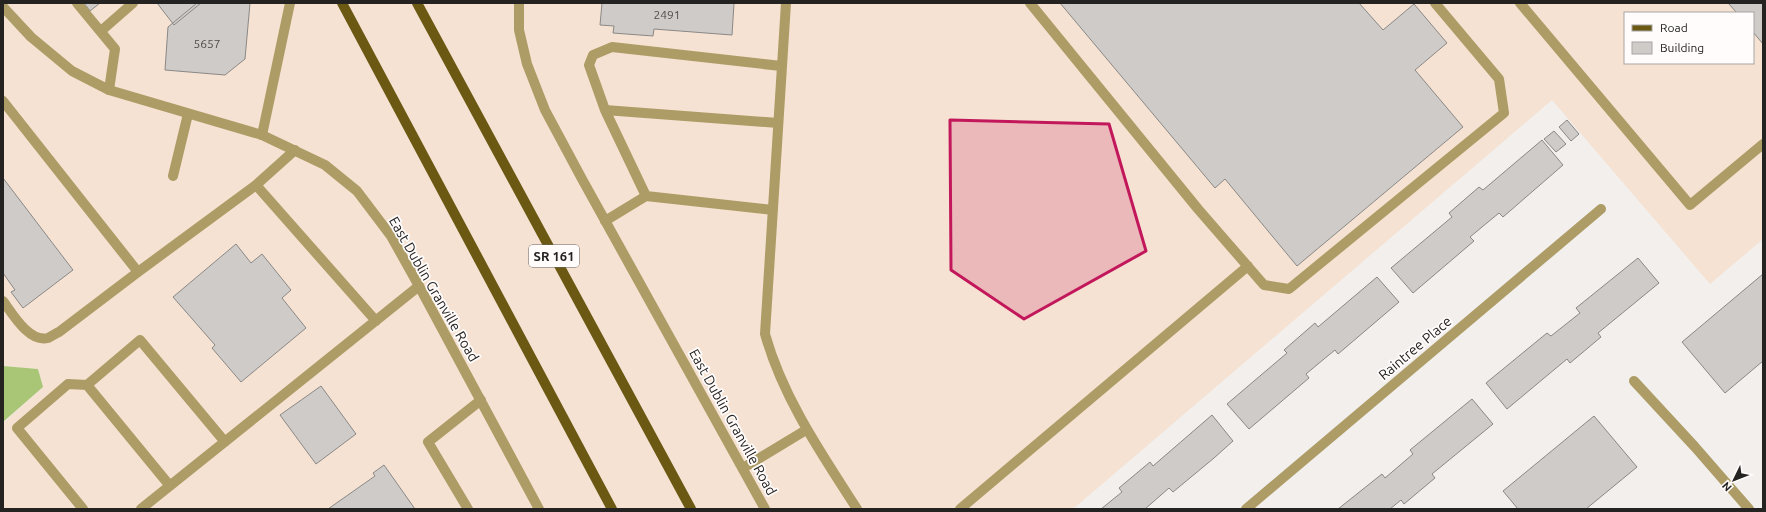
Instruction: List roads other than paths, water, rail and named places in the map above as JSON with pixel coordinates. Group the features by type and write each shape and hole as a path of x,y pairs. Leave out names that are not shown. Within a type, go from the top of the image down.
{"main road":[{"path":"342,3 612,509"},
{"name":"SR 161","path":"417,3 691,509"}],"street":[{"path":"77,3 116,49 110,90"},
{"path":"262,135 290,3"},
{"name":"East Dublin Granville Road","path":"519,3 519,30 530,71 545,110 765,509"},
{"path":"786,3 765,334 772,359 806,430 856,509"},
{"path":"1030,3 1193,203 1264,285 1289,289 1504,113 1499,79 1435,3"},
{"path":"1520,3 1690,205 1763,144"},
{"path":"100,31 130,4"},
{"name":"East Dublin Granville Road","path":"5,11 31,37 72,71 110,90 262,135 325,165 356,191 391,236 539,509"},
{"path":"646,196 605,110 589,65 593,55 612,47 782,66"},
{"path":"3,101 138,272"},
{"path":"605,110 778,123"},
{"path":"172,176 188,114"},
{"path":"3,301 26,332 38,337 47,338 59,332 256,185 295,150"},
{"path":"256,185 376,321"},
{"path":"605,221 646,196 773,210"},
{"name":"Raintree Place","path":"1246,509 1601,209"},
{"path":"960,509 1248,266"},
{"path":"141,509 419,286"},
{"path":"83,509 17,428 68,384 87,385 140,340 225,442"},
{"path":"1634,381 1695,447 1749,509"},
{"path":"87,385 170,486"},
{"path":"468,509 428,442 481,400"},
{"path":"743,468 806,430"}]}
